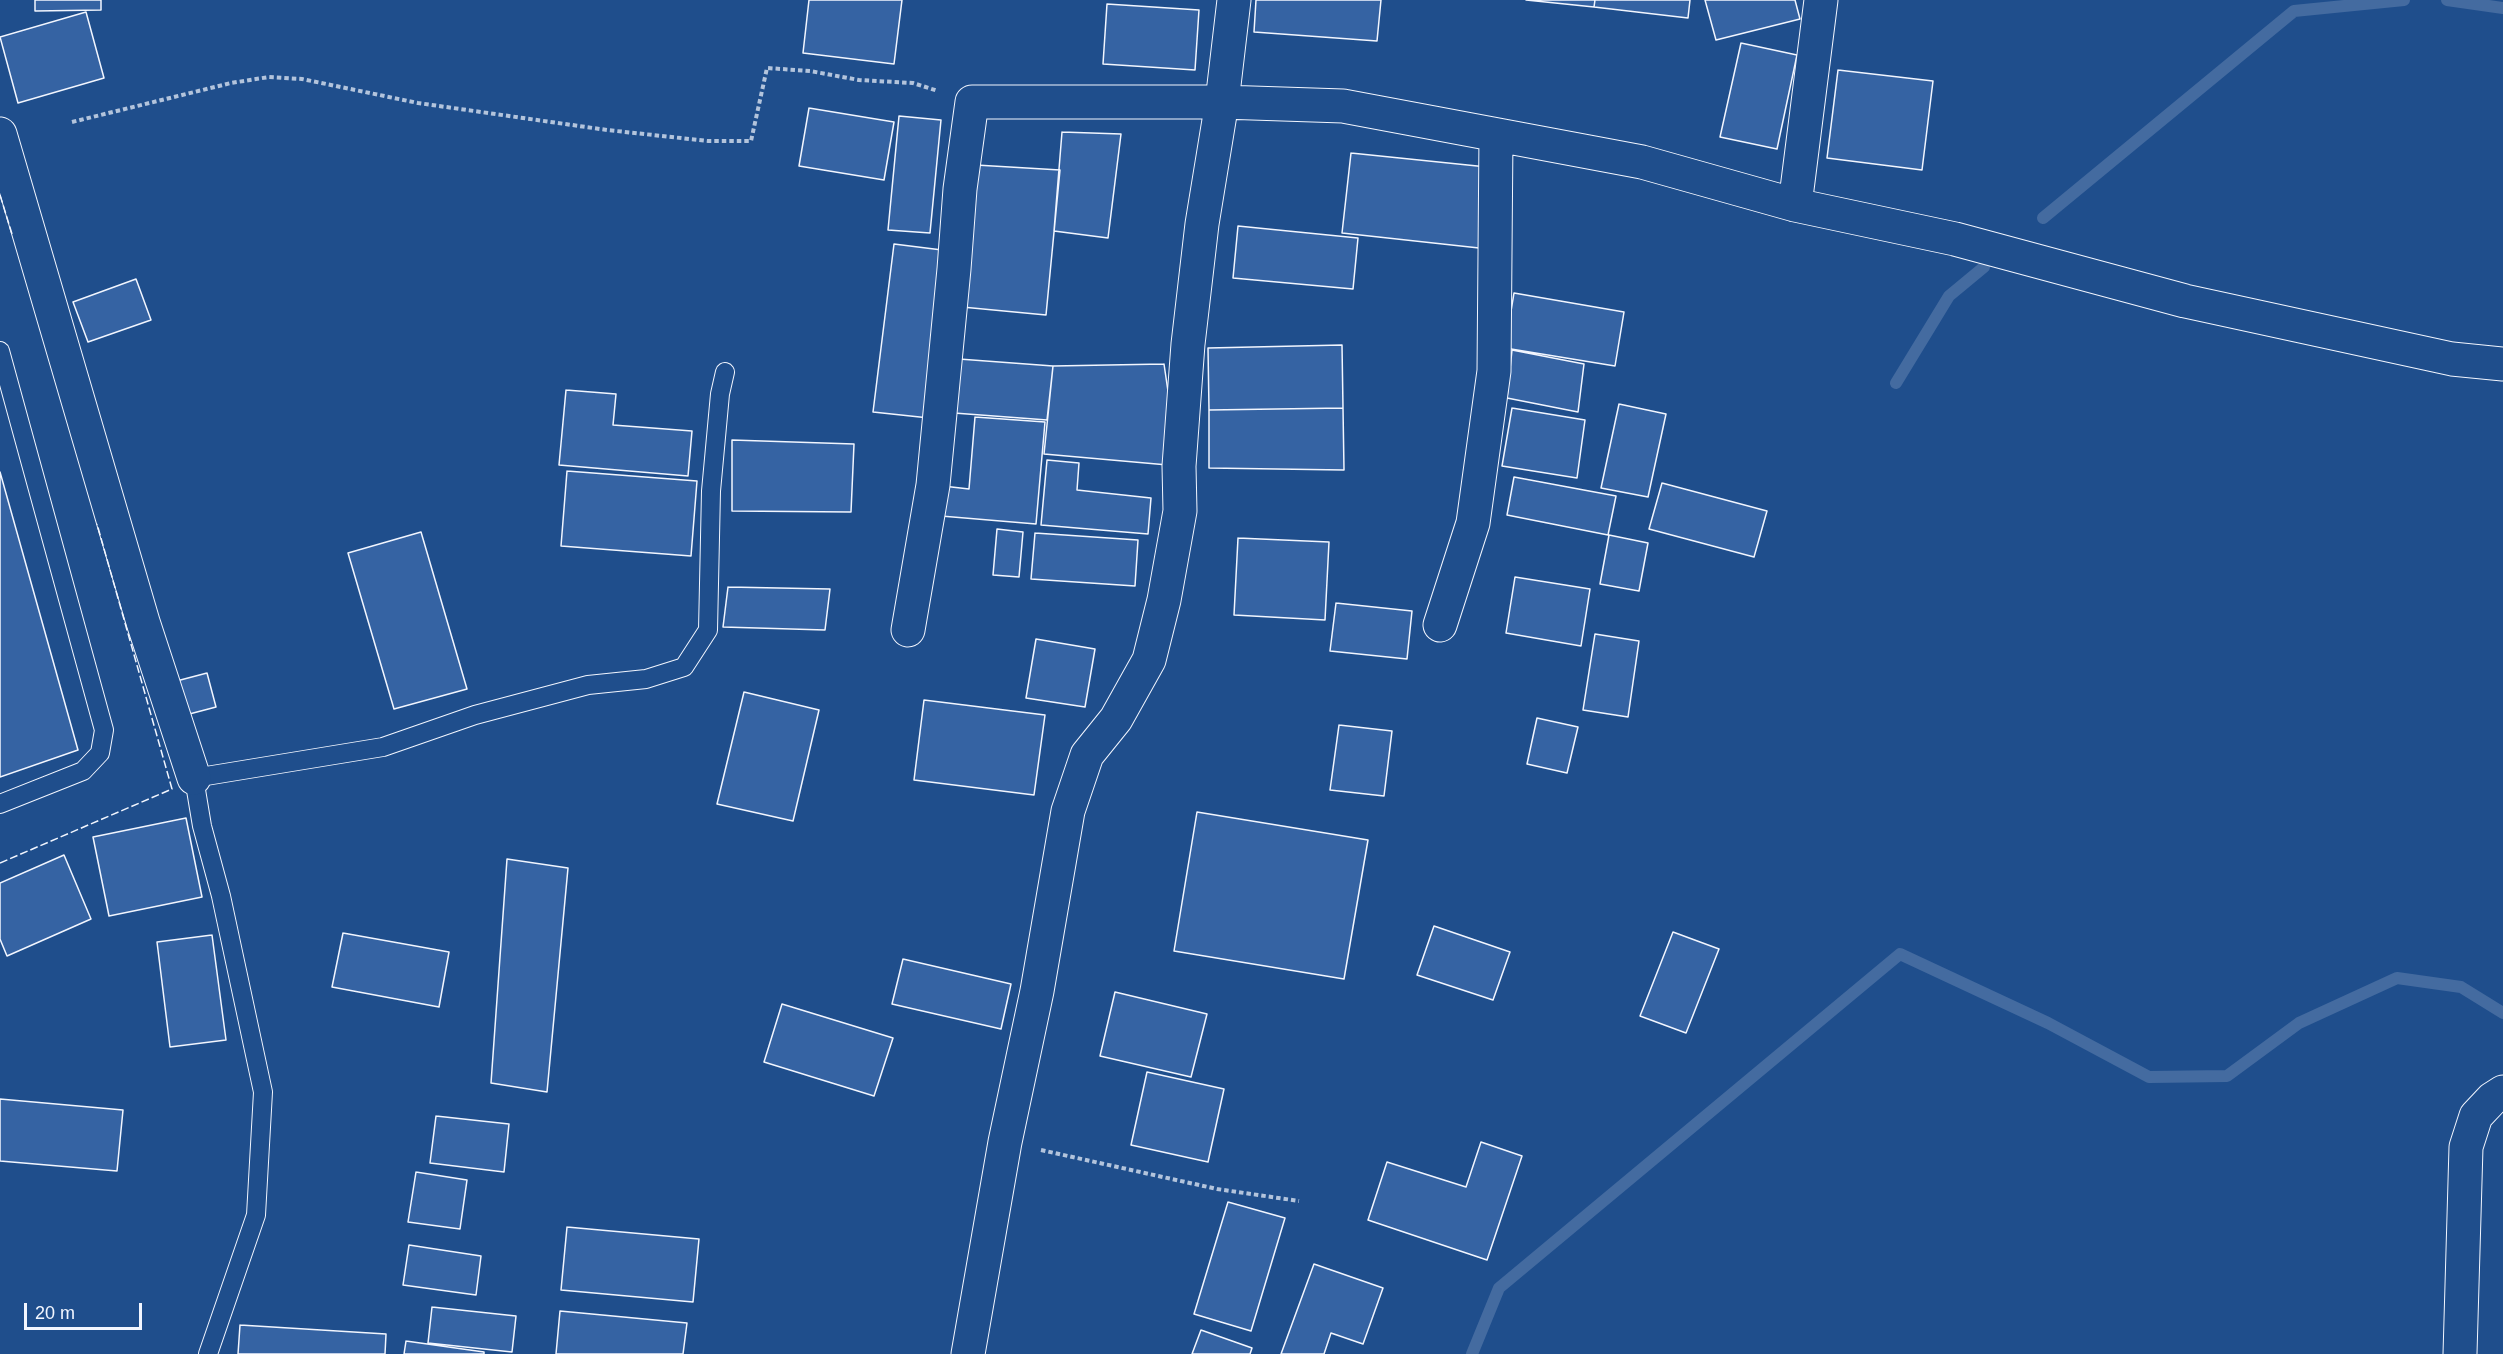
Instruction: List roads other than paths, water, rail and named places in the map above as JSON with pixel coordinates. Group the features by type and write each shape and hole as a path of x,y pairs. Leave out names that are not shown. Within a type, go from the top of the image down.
{"street":[{"path":"968,1354 1005,1142 1037,991 1068,811 1087,755 1116,719 1149,660 1164,600 1180,511 1179,466 1188,344 1202,224 1222,102 1234,0"},
{"path":"1795,205 1821,0"},
{"path":"908,630 933,485 960,189 972,102 1222,102 1343,106 1642,162 1795,205 1955,239 2185,301 2452,359 2503,364"},
{"path":"0,134 142,622 194,778"},
{"path":"1440,626 1473,523 1494,371 1496,135"},
{"path":"2460,1354 2466,1147 2476,1116 2492,1099 2503,1092"}],"lane":[{"path":"0,351 104,730 100,753 83,771 0,804"},
{"path":"208,1354 256,1215 263,1092 221,896 202,826 194,778 383,747 486,712 588,685 646,680 684,667 708,630 711,491 720,394 725,372"}],"waterway":[{"path":"2043,218 2294,11 2404,0"},
{"path":"2447,0 2503,8"},
{"path":"1896,383 1949,296 1984,267"},
{"path":"1472,1354 1499,1288 1900,954 2048,1023 2149,1077 2227,1076 2299,1023 2397,978 2461,987 2503,1013"}]}
